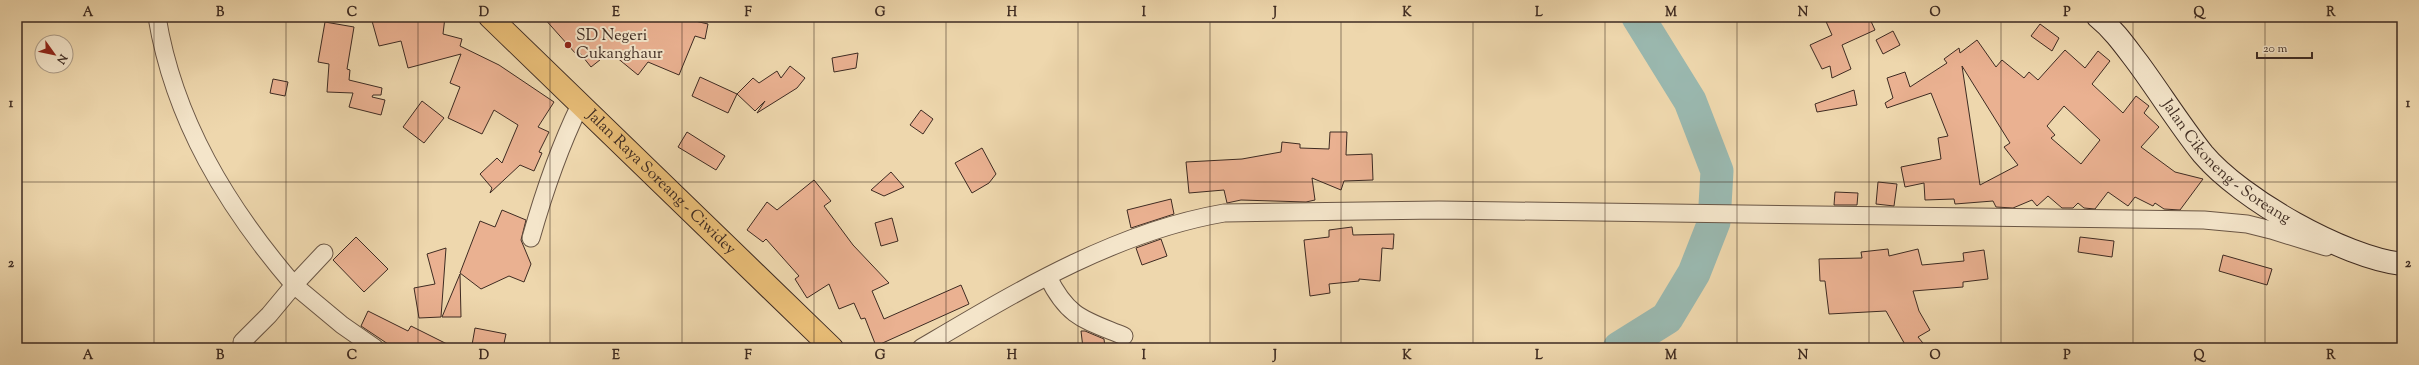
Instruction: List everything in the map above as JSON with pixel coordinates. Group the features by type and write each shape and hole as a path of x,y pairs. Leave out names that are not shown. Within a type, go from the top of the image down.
{"highway":[{"name":"Jalan Raya Soreang - Ciwidey","path":"490,17 832,348"}],"street":[{"path":"157,17 173,84 210,166 242,220 294,285 342,325 375,348"},
{"name":"Jalan Cikoneng - Soreang","path":"2098,17 2117,35 2204,154 2238,186 2271,210 2321,242 2396,264"},
{"path":"531,238 547,182 563,141 580,105"},
{"path":"921,348 994,305 1101,250 1162,227 1224,213 1439,210 2204,220 2247,224 2321,242"},
{"path":"242,342 269,315 294,285 324,253"},
{"path":"1048,277 1060,299 1071,312 1124,336"}],"building":[{"path":"389,17 445,17 443,34 462,39 460,46 499,65 554,102 538,127 549,132 539,152 542,153 534,171 520,165 490,193 492,188 480,174 497,158 502,163 518,125 494,110 482,134 448,118 460,87 450,83 461,54 408,68 401,41 379,46 372,21"},
{"path":"543,17 678,17 708,24 705,39 695,36 679,75 648,62 638,75 610,52 591,67 579,52 576,54"},
{"path":"1824,17 1869,17 1875,30 1842,45 1851,69 1832,78 1830,66 1822,69 1810,45 1832,35"},
{"path":"325,22 354,27 347,69 350,70 349,80 382,88 381,95 373,95 372,97 385,100 381,115 349,107 353,93 327,92 329,64 318,62"},
{"path":"2040,24 2059,38 2052,51 2031,36"},
{"path":"1893,31 1900,45 1883,54 1876,40"},
{"path":"1977,40 1996,67 2002,60 2024,78 2029,72 2038,80 2065,50 2085,68 2098,51 2110,61 2092,84 2123,113 2136,96 2149,106 2144,113 2159,127 2141,147 2175,172 2203,179 2180,210 2164,209 2155,203 2153,206 2135,197 2128,206 2108,192 2095,209 2084,208 2078,203 2073,208 2062,208 2048,196 2037,206 2032,200 2013,208 1996,207 1993,201 1955,204 1954,199 1925,200 1924,183 1905,187 1901,167 1941,159 1938,138 1948,136 1931,93 1887,108 1885,103 1893,98 1887,78 1905,72 1910,87 1947,63 1944,59 1959,48 1960,53","holes":["1962,66 2010,143 2004,147 2018,165 1980,185","2064,106 2100,140 2081,164 2051,138 2055,135 2047,126"]},
{"path":"858,53 856,68 834,72 832,58"},
{"path":"790,66 805,78 797,88 757,113 765,101 755,111 737,94 753,78 759,83 777,71 781,78"},
{"path":"700,77 737,94 728,113 692,96"},
{"path":"273,79 288,82 285,96 270,93"},
{"path":"1854,90 1857,105 1817,112 1815,104"},
{"path":"422,101 444,118 424,143 403,127"},
{"path":"921,110 933,119 923,134 910,125"},
{"path":"687,132 725,156 716,170 678,147"},
{"path":"1330,132 1347,132 1346,155 1372,154 1373,180 1344,181 1341,190 1312,178 1315,200 1306,202 1241,200 1227,203 1224,190 1189,193 1186,162 1242,159 1281,152 1282,142 1300,144 1300,148 1329,149"},
{"path":"982,148 996,174 989,183 972,193 955,163"},
{"path":"891,172 904,187 884,196 871,190"},
{"path":"814,180 831,201 824,206 853,245 889,283 872,291 884,319 961,285 969,304 876,346 865,318 861,319 854,303 839,309 829,284 807,298 795,279 799,276 766,239 763,242 747,230 767,202 777,210"},
{"path":"1878,182 1897,184 1894,206 1876,204"},
{"path":"1835,192 1858,193 1857,205 1834,205"},
{"path":"1171,199 1174,214 1131,228 1127,210"},
{"path":"502,210 526,220 521,240 531,264 524,282 509,276 481,289 460,273 480,221 495,227"},
{"path":"892,218 898,241 881,246 875,223"},
{"path":"1352,227 1353,235 1394,234 1393,249 1382,248 1380,281 1359,279 1359,281 1329,284 1330,293 1310,296 1304,240 1329,237 1329,230"},
{"path":"356,237 388,269 364,292 333,260"},
{"path":"2080,237 2114,241 2112,257 2078,252"},
{"path":"1161,239 1167,256 1142,265 1136,248"},
{"path":"446,248 441,317 419,318 414,288 435,284 427,254"},
{"path":"1888,249 1889,256 1918,249 1922,265 1964,261 1963,253 1984,250 1988,279 1963,282 1963,287 1913,291 1919,311 1930,330 1918,337 1927,348 1907,348 1886,311 1829,314 1825,281 1820,281 1819,259 1862,258 1861,252"},
{"path":"2223,255 2272,269 2267,285 2219,271"},
{"path":"460,274 461,317 442,317"},
{"path":"368,311 408,331 411,326 455,348 394,348 361,326"},
{"path":"475,328 506,334 503,348 472,345"},
{"path":"1081,331 1085,331 1104,339 1105,347 1083,348"}],"waterway":[{"path":"1619,348 1667,318 1694,273 1714,222 1717,171 1690,101 1638,17"}],"place":[{"name":"SD Negeri Cukanghaur","path":"568,45"}]}
